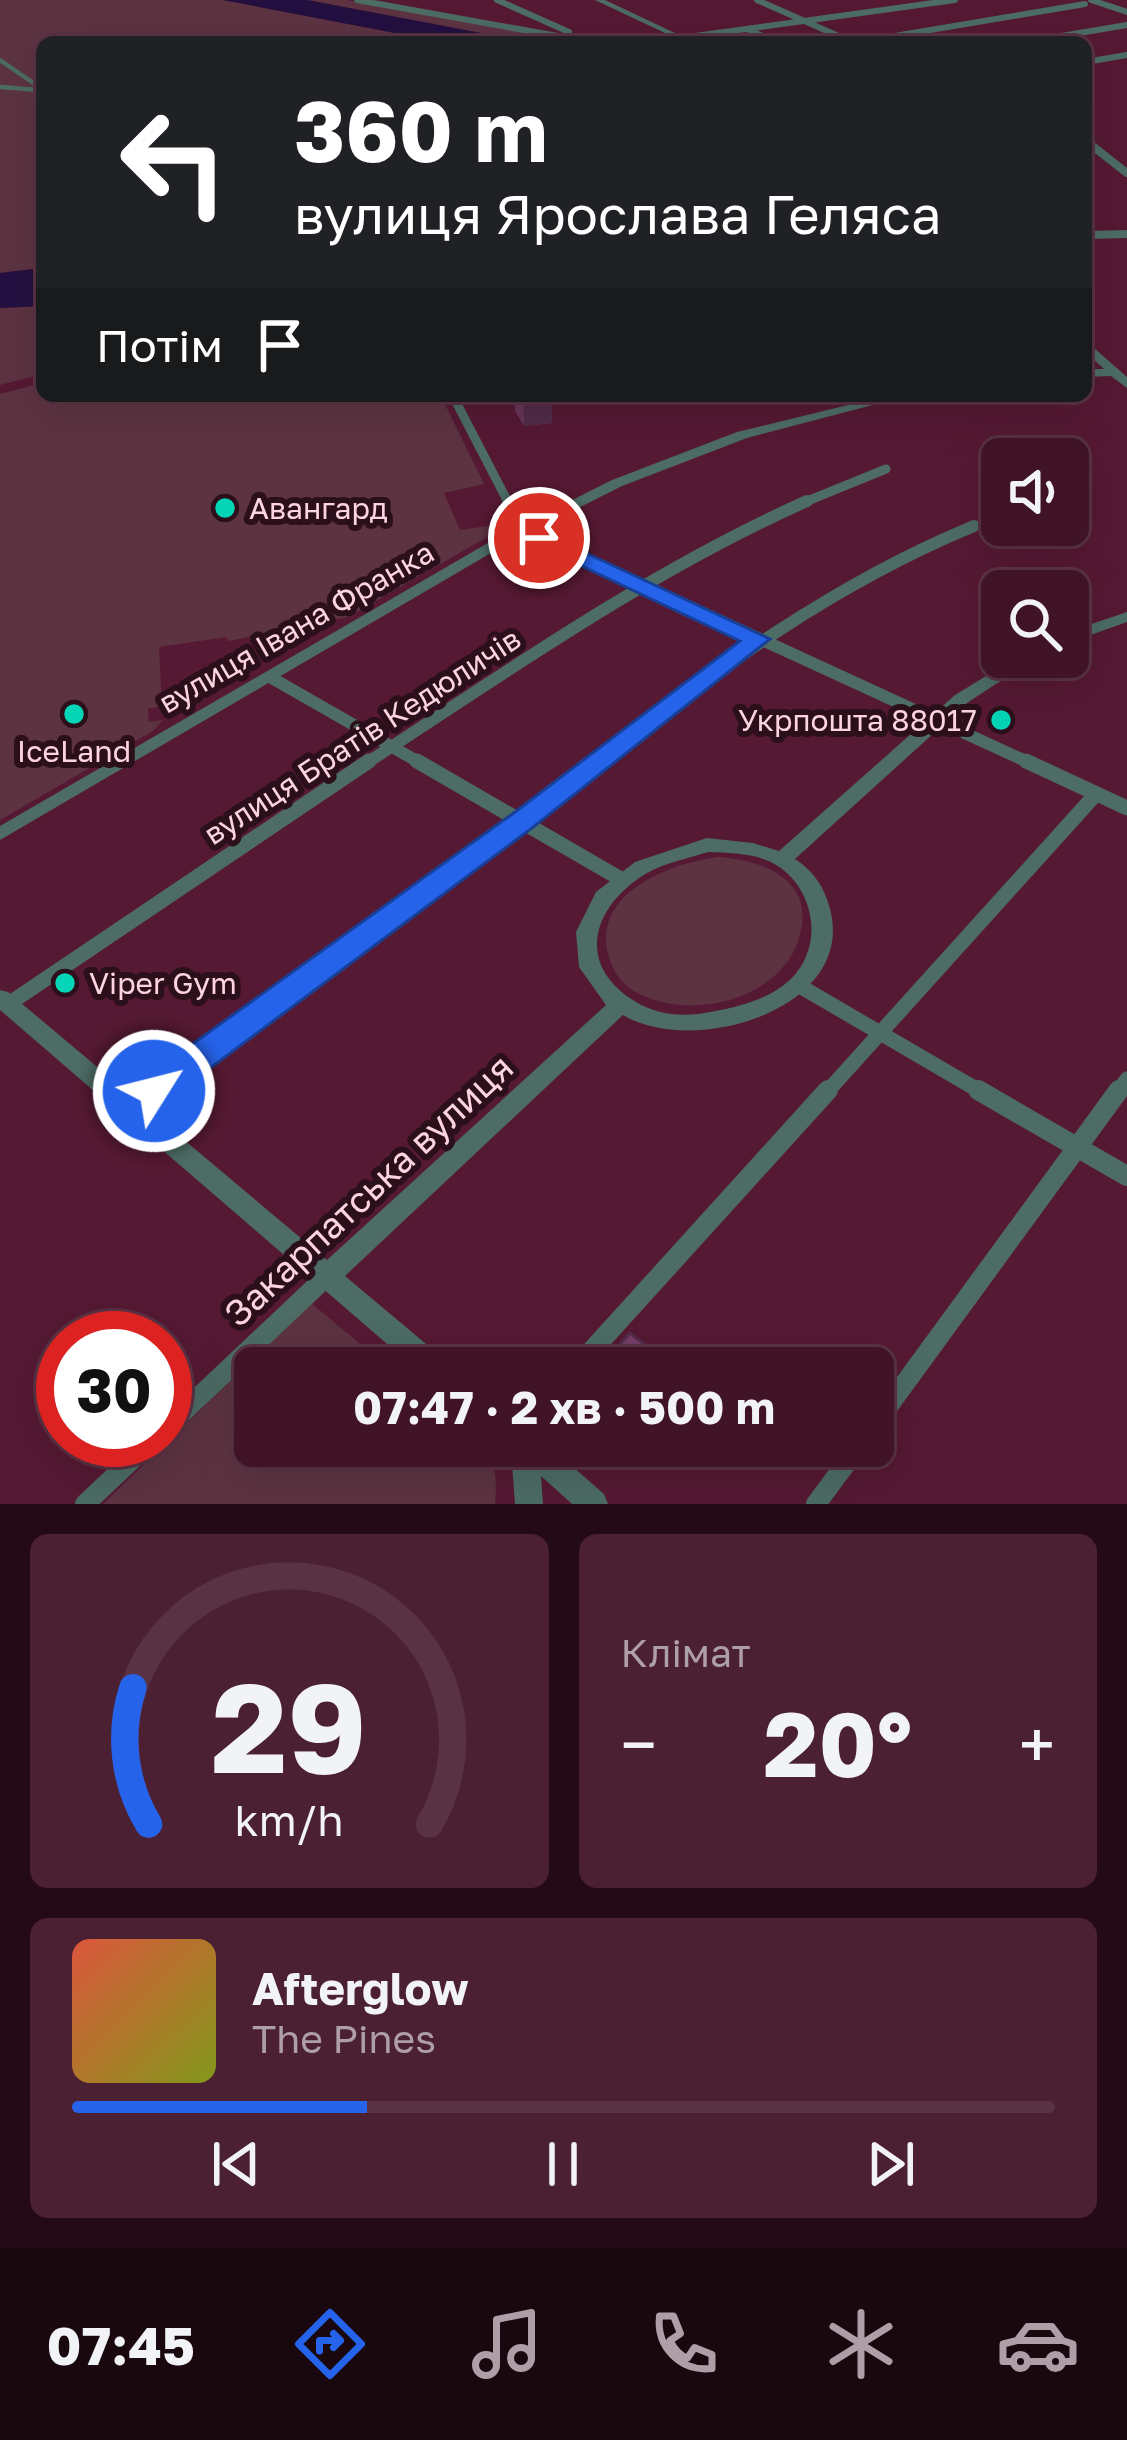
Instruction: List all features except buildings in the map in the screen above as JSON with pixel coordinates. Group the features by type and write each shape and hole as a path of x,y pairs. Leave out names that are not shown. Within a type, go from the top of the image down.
{"street":[{"path":"356,0 561,36"},
{"path":"497,0 576,36"},
{"path":"599,0 676,36"},
{"path":"759,1 778,0"},
{"path":"707,36 955,0"},
{"path":"759,1 840,36"},
{"path":"890,36 1088,2 1127,12"},
{"path":"1062,36 1127,25"},
{"path":"746,29 762,36"},
{"path":"1092,61 1127,55"},
{"path":"0,60 36,85"},
{"path":"0,87 36,89"},
{"path":"1092,147 1103,150 1127,172"},
{"path":"1092,235 1127,234"},
{"path":"1092,350 1120,371 1127,384"},
{"path":"456,402 523,530 1127,808"},
{"name":"вулиця Івана Франка","path":"0,834 523,530 616,483 712,445 874,402"},
{"name":"вулиця Братів Кедюличів","path":"4,1001 639,587 754,522 886,469"},
{"path":"130,1108 521,822 758,639 838,586 974,526"},
{"path":"1089,630 1127,616"},
{"path":"270,677 619,878"},
{"path":"782,859 938,719 993,678"},
{"path":"595,1347 1096,794"},
{"path":"707,845 782,859 814,890 824,933 810,970 798,985 768,1004 715,1022 659,1020 602,993 586,953 586,927 619,878 667,854 707,845"},
{"path":"798,985 1127,1176"},
{"path":"4,1001 410,1347"},
{"name":"Закарпатська вулиця","path":"192,1404 620,1005"},
{"path":"894,1398 1127,1079"},
{"path":"86,1504 125,1467"},
{"path":"526,1467 529,1504"},
{"path":"549,1467 594,1504"},
{"path":"816,1504 843,1467"}],"shaded area":[{"path":"0,0 223,0 411,36 36,36 36,269 0,273"},
{"path":"223,0 307,0 496,36 411,36"},
{"path":"307,0 346,0 546,36 496,36"},
{"path":"36,269 36,306 0,308 0,273"},
{"path":"36,306 36,376 0,385 0,308"},
{"name":"Авангард","path":"36,385 36,402 444,402 484,484 444,493 460,530 502,524 503,528 348,617 228,641 227,637 159,647 162,706 148,709 149,722 163,720 153,731 0,820 0,394"},
{"path":"719,857 751,862 791,885 802,912 792,954 777,973 734,999 682,1005 657,1001 629,988 608,954 606,932 612,914 640,884 679,866"},
{"path":"311,1303 364,1347 265,1347"},
{"path":"234,1377 234,1467 493,1467 495,1504 103,1504 141,1467 192,1467 192,1418"}],"place":[{"name":"Авангард","path":"225,508"},
{"name":"IceLand","path":"74,714"},
{"name":"Укрпошта 88017","path":"1001,720"},
{"name":"Viper Gym","path":"65,983"}],"route":[{"path":"154,1091 521,822 758,639 539,538"}]}
